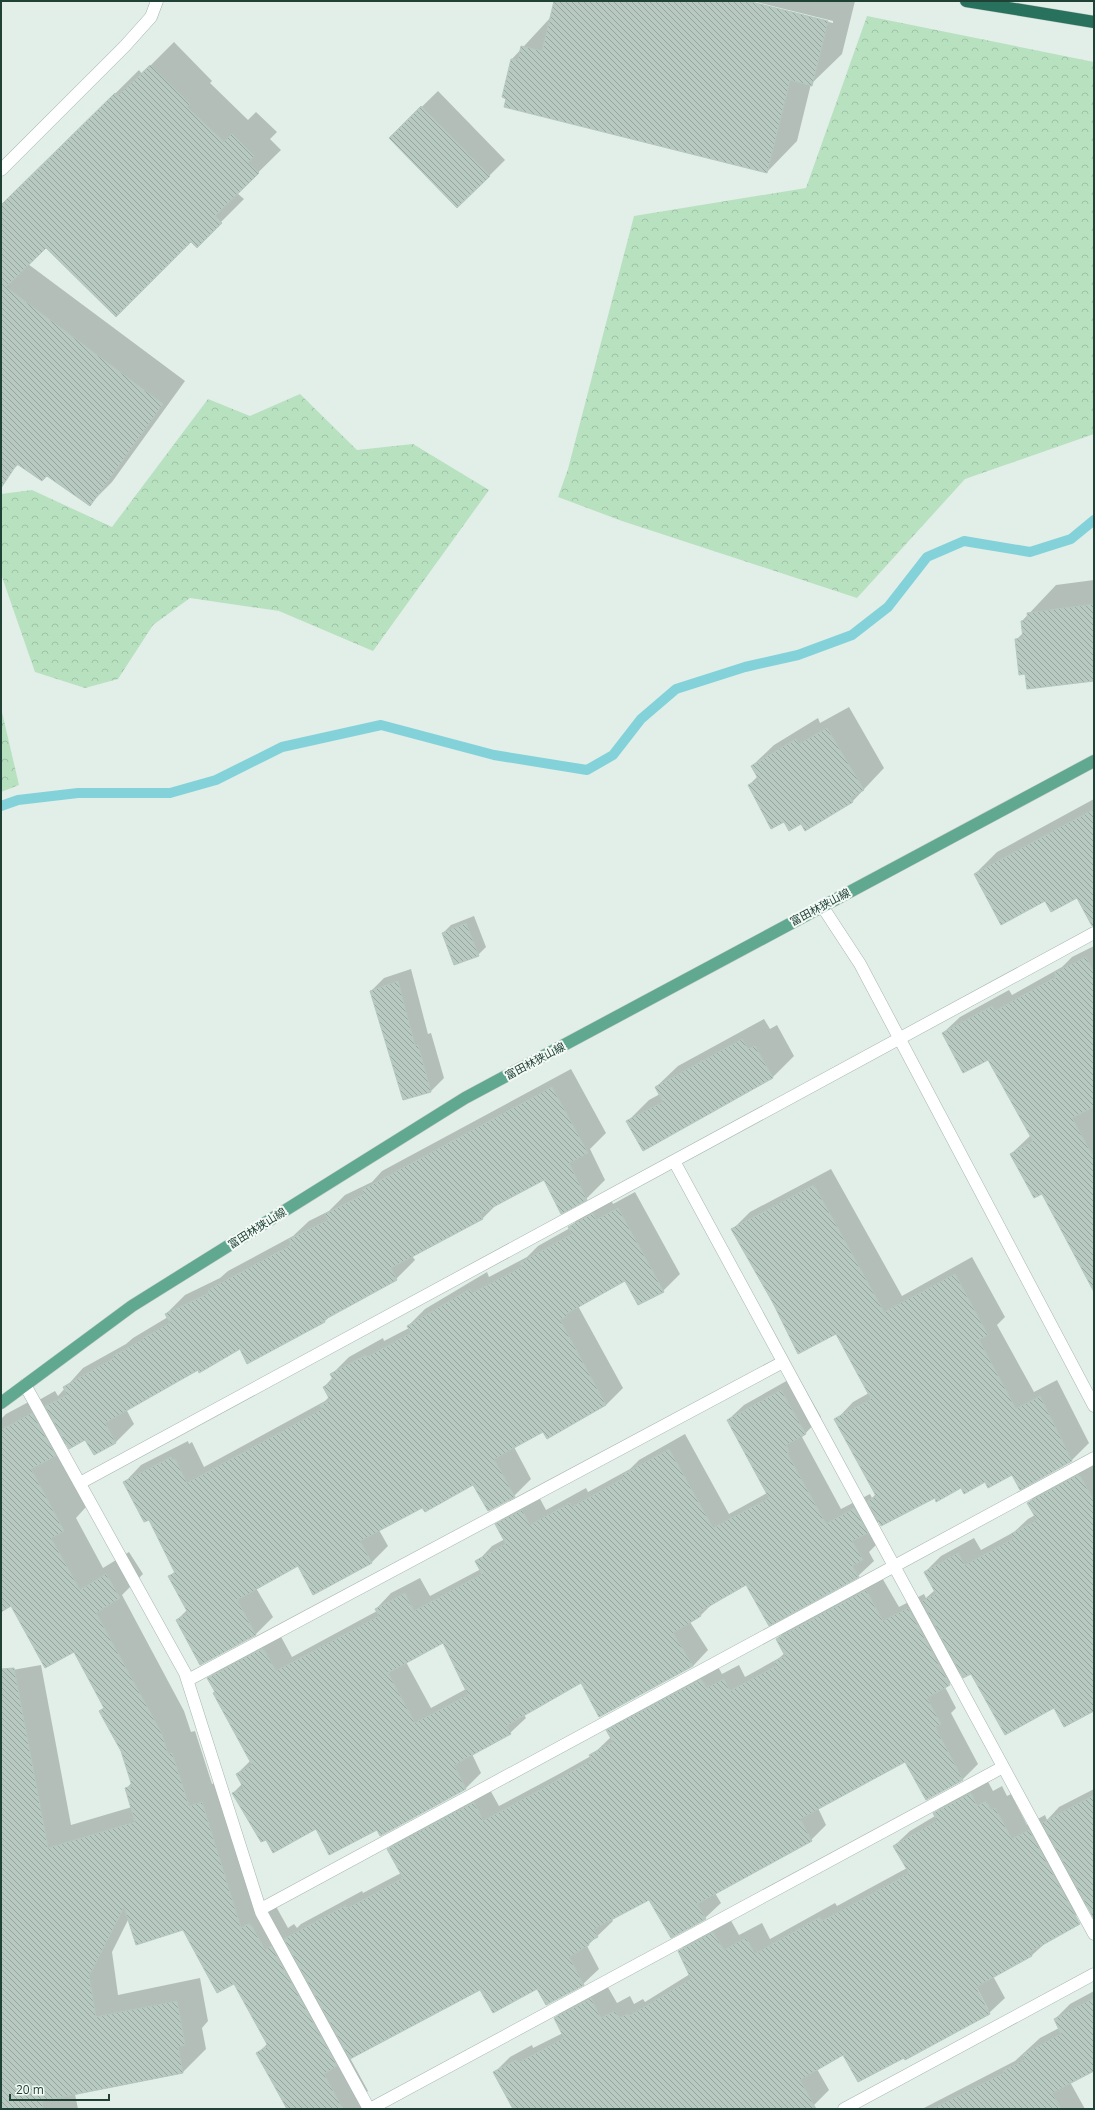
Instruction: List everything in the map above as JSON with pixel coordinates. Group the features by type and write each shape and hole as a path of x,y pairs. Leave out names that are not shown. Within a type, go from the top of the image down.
{"highway":[{"path":"966,1 1094,22"}],"main road":[{"name":"富田林狭山線","path":"1,1403 132,1306 465,1098 1094,761"}],"street":[{"path":"1,170 125,46 151,17 157,1"},
{"path":"822,906 860,964 1094,1406"},
{"path":"80,1483 1094,933"},
{"path":"674,1161 1094,1934"},
{"path":"188,1680 783,1362"},
{"path":"25,1385 188,1680 261,1909 369,2109 1003,1766"},
{"path":"261,1909 1094,1458"},
{"path":"844,2109 1094,1974"}],"green space":[{"path":"867,16 1094,62 1094,434 965,479 857,598 622,521 558,497 568,469 634,216 806,188"},
{"path":"300,394 357,450 413,444 489,490 373,651 279,611 190,598 153,625 118,679 85,688 35,672 1,574 1,494 32,490 112,527 208,399 250,416"},
{"path":"1,708 19,785 1,792"}],"building":[{"path":"554,1 748,1 828,21 812,86 790,80 767,173 504,107 506,99 502,97 511,59 518,60 521,46 542,51"},
{"path":"150,65 190,104 187,107 224,142 232,134 254,156 248,163 259,173 215,216 222,223 197,248 191,242 116,317 46,248 6,287 163,404 90,506 47,476 42,481 17,464 1,488 1,205 115,93 118,96"},
{"path":"421,106 490,176 457,208 389,138"},
{"path":"1094,604 1094,681 1027,689 1025,674 1019,675 1015,639 1023,638 1021,621 1028,620 1027,613"},
{"path":"827,728 864,790 850,798 853,802 805,831 801,824 789,831 784,822 771,829 748,785 759,780 751,766 796,739 799,744"},
{"path":"1094,809 1094,926 1092,926 1077,898 1051,912 1045,901 1001,925 974,874"},
{"path":"466,923 479,956 454,965 442,933"},
{"path":"1086,957 1094,973 1094,1107 1072,1118 1094,1158 1094,1292 1042,1194 1034,1198 1010,1154 1033,1141 988,1060 963,1073 942,1033 992,1006 995,1011 1056,977 1054,973"},
{"path":"398,981 415,1046 418,1045 431,1092 403,1100 370,991"},
{"path":"742,1039 748,1049 755,1046 773,1078 643,1151 626,1121 663,1102 655,1087"},
{"path":"552,1087 588,1153 569,1163 587,1200 561,1214 544,1180 480,1214 483,1219 391,1268 397,1280 324,1320 325,1322 247,1364 240,1349 199,1373 198,1370 105,1423 116,1443 94,1455 85,1440 69,1449 45,1406 67,1395 63,1387 114,1358 113,1356 170,1323 165,1314 209,1293 208,1290 291,1245 289,1239 328,1220 325,1214 364,1194 362,1190"},
{"path":"814,1185 884,1312 955,1274 988,1335 979,1340 1016,1409 1040,1396 1072,1461 1020,1490 1012,1475 988,1488 985,1482 964,1494 961,1488 936,1502 935,1498 881,1526 867,1501 876,1496 834,1419 871,1399 836,1334 798,1354 773,1303 731,1229"},
{"path":"618,1208 664,1292 638,1305 625,1281 566,1314 567,1316 560,1320 606,1405 547,1439 543,1432 494,1459 515,1497 488,1511 473,1485 425,1512 422,1508 360,1541 372,1563 313,1595 298,1566 237,1600 256,1635 200,1665 176,1620 188,1613 168,1576 175,1573 149,1520 144,1522 123,1482 171,1457 172,1460 175,1459 187,1483 301,1421 322,1409 320,1405 330,1400 323,1387 334,1381 330,1374 366,1355 367,1357 411,1333 407,1326 470,1289 472,1293 522,1267 520,1263 572,1234 568,1227 593,1213 596,1220"},
{"path":"781,1390 806,1434 786,1445 789,1452 787,1453 826,1524 854,1508 868,1533 852,1541 863,1560 852,1566 859,1577 769,1626 746,1585 699,1612 701,1616 673,1633 693,1666 599,1717 581,1683 506,1726 511,1734 454,1765 466,1789 380,1836 377,1830 329,1855 316,1829 273,1853 266,1840 261,1842 232,1793 244,1789 236,1774 252,1765 213,1693 215,1692 207,1678 263,1648 276,1671 379,1616 375,1609 405,1593 414,1611 482,1574 475,1561 506,1544 495,1524 522,1510 530,1525 570,1503 572,1507 624,1478 622,1475 669,1449 713,1528 769,1498 727,1420","holes":["443,1643 468,1695 415,1723 388,1673"]},
{"path":"32,1413 56,1456 31,1469 64,1531 51,1538 80,1590 106,1574 120,1598 96,1613 162,1734 168,1754 172,1753 189,1806 202,1802 241,1928 250,1923 265,1950 271,1946 337,2066 324,2074 343,2109 287,2109 256,2053 268,2046 234,1984 217,1993 183,1930 136,1945 124,1907 89,1976 96,2017 177,2001 185,2045 178,2047 183,2073 42,2101 43,2109 1,2109 1,1669 14,1668 48,1848 135,1822 125,1788 132,1786 121,1751 99,1711 104,1708 74,1652 45,1668 11,1606 1,1612 1,1430"},
{"path":"1079,1474 1094,1501 1094,1711 1064,1727 1054,1708 1005,1735 971,1674 963,1678 922,1601 936,1594 924,1572 958,1553 965,1565 1013,1539 1011,1534 1037,1520 1027,1503"},
{"path":"866,1590 883,1621 908,1608 950,1685 927,1698 941,1724 935,1727 963,1780 926,1800 905,1762 800,1819 812,1841 697,1904 706,1919 671,1938 649,1900 594,1929 598,1937 588,1942 589,1945 569,1957 584,1985 546,2005 537,1989 493,2013 480,1990 350,2059 284,1939 346,1905 348,1908 403,1878 387,1849 474,1802 483,1821 592,1760 589,1755 613,1742 606,1730 701,1679 707,1688 724,1679 730,1691 776,1666 774,1662 785,1656 776,1639"},
{"path":"971,1793 977,1806 986,1801 991,1810 995,1808 1012,1839 1029,1830 1080,1924 1030,1952 1032,1956 976,1987 990,2014 905,2060 904,2058 858,2082 843,2055 800,2080 816,2109 513,2109 493,2072 516,2060 518,2063 564,2038 554,2018 591,1998 601,2018 615,2011 619,2018 628,2014 629,2016 691,1979 678,1951 713,1932 724,1950 746,1938 755,1954 820,1917 822,1921 909,1873 893,1846 937,1821 933,1813"},
{"path":"1094,1795 1094,1916 1093,1917 1042,1823"},
{"path":"1094,1998 1094,2071 1052,2093 1061,2109 932,2109 1004,2073 1003,2071 1025,2060 1023,2054 1061,2034 1054,2019"}],"waterway":[{"path":"1,806 18,800 78,793 170,793 216,780 282,747 381,725 494,755 587,770 613,755 641,719 676,689 745,667 798,655 852,635 888,607 927,557 964,541 1030,552 1071,539 1094,520"}]}
